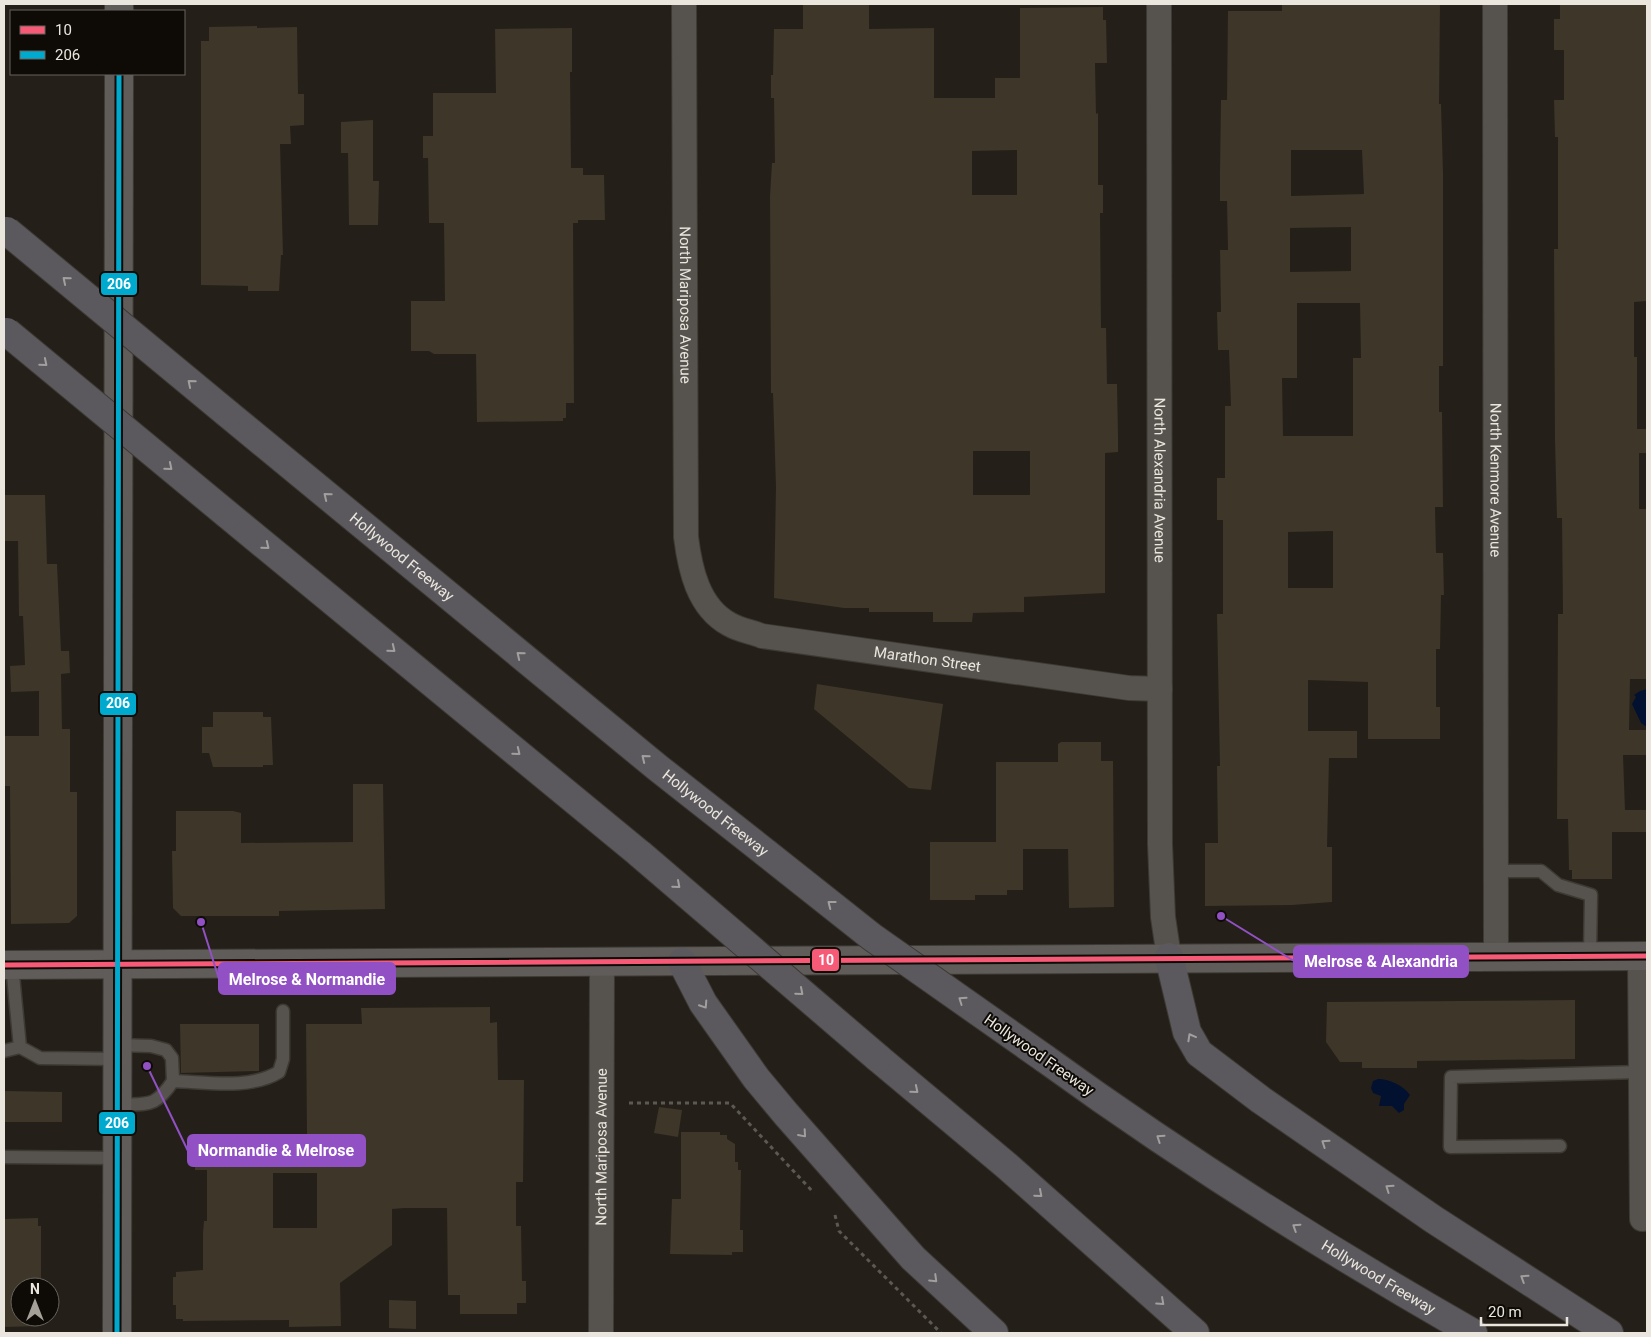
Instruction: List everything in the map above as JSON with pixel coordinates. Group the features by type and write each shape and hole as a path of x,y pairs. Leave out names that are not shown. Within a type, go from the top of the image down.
{"highway":[{"name":"Hollywood Freeway","path":"5,229 650,762 872,937 1094,1094 1308,1235 1473,1333"},
{"path":"5,331 640,854 1006,1166 1195,1333"},
{"path":"1169,957 1187,1032 1199,1053 1261,1100 1433,1219 1609,1333"},
{"path":"682,962 703,1003 756,1078 786,1114 913,1258 994,1333"}],"main road":[{"path":"117,1333 119,75"},
{"path":"8,965 282,968 602,961 1643,956"}],"street":[{"name":"North Mariposa Avenue","path":"684,4 686,537 691,571 706,604"},
{"name":"North Alexandria Avenue","path":"1159,4 1160,844 1163,916 1169,957"},
{"name":"North Kenmore Avenue","path":"1495,4 1496,956"},
{"name":"Marathon Street","path":"706,604 728,624 762,636 1129,688 1160,689"},
{"path":"1643,956 1640,1072 1645,1218"},
{"name":"North Mariposa Avenue","path":"601,1333 602,961"}],"lane":[{"path":"1496,871 1541,871 1558,885 1591,895 1590,956"},
{"path":"8,965 20,1047"},
{"path":"173,1082 252,1083 267,1079 279,1072 284,1059 283,1011"},
{"path":"4,1051 20,1047 40,1058 117,1052 151,1046 166,1050 172,1058 173,1082 161,1098 153,1103 117,1105"},
{"path":"1560,1146 1450,1147 1451,1077 1640,1072"},
{"path":"4,1157 117,1158"}],"path":[{"path":"601,1103 730,1103 816,1195"},
{"path":"829,1209 836,1216 839,1231 941,1333"}],"water":[{"path":"1647,689 1647,727 1641,723 1632,704 1636,697 1634,695"},
{"path":"1383,1079 1400,1086 1410,1095 1404,1104 1404,1110 1399,1113 1392,1106 1379,1106 1381,1096 1373,1093 1371,1088 1373,1081"}],"building":[{"path":"803,4 869,4 869,29 934,28 934,98 995,98 995,78 1020,78 1020,8 1103,7 1103,20 1106,20 1107,63 1095,63 1096,114 1098,113 1098,185 1103,185 1103,213 1100,213 1101,328 1106,328 1107,384 1117,384 1118,435 1118,452 1105,453 1105,593 1024,597 1024,612 973,613 972,622 933,622 933,612 869,612 869,608 844,608 774,598 776,487 773,393 771,393 770,196 772,163 775,163 774,98 771,98 771,75 773,75 774,29 803,29","holes":["1017,150 1017,195 972,195 972,151","973,451 1030,451 1030,495 973,495"]},
{"path":"1440,4 1439,104 1441,104 1443,173 1443,366 1439,366 1439,412 1442,412 1443,507 1435,507 1436,553 1443,553 1444,595 1441,595 1440,649 1436,649 1436,707 1440,707 1440,739 1368,739 1368,682 1308,680 1308,731 1357,731 1357,758 1329,758 1327,847 1332,847 1332,902 1292,905 1205,906 1205,843 1218,843 1217,766 1220,766 1217,614 1223,614 1223,520 1217,520 1217,478 1225,478 1225,406 1231,406 1229,350 1218,350 1217,312 1221,312 1220,250 1228,250 1227,201 1220,201 1220,170 1221,100 1227,100 1228,11 1282,11 1282,5","holes":["1291,150 1362,150 1364,194 1291,196","1351,227 1351,271 1290,272 1290,228","1297,303 1360,303 1361,358 1353,358 1353,436 1283,436 1282,378 1297,378","1333,531 1333,588 1288,588 1288,532"]},
{"path":"1560,4 1647,4 1647,301 1634,302 1634,357 1637,357 1637,429 1647,429 1647,453 1639,453 1639,509 1647,509 1647,679 1630,679 1629,730 1647,730 1647,755 1623,755 1625,810 1647,810 1647,832 1612,832 1612,879 1572,879 1572,870 1569,870 1568,819 1557,819 1558,614 1563,614 1562,518 1557,518 1555,440 1554,249 1558,249 1558,137 1555,137 1554,100 1564,100 1564,50 1554,50 1554,19 1560,19"},
{"path":"257,26 257,28 297,27 298,94 304,94 304,125 290,126 291,144 280,144 283,255 281,255 279,291 248,291 248,286 201,285 201,41 209,41 209,27"},
{"path":"572,28 572,72 570,72 571,168 583,168 583,175 604,175 605,220 578,220 578,223 573,223 574,403 566,403 566,418 563,418 563,421 477,422 476,354 434,354 429,351 411,351 411,301 445,301 444,223 429,223 428,158 423,158 423,136 433,136 433,93 496,93 495,29"},
{"path":"373,120 373,181 379,181 378,225 349,225 348,153 341,153 341,122"},
{"path":"4,495 45,495 47,564 57,564 61,651 69,651 70,673 61,674 62,729 70,729 70,792 77,792 77,916 69,923 11,924 10,786 4,786 4,736 39,736 39,691 11,692 10,666 25,665 23,616 19,616 18,541 4,541"},
{"path":"817,684 943,704 931,790 909,788 814,709"},
{"path":"213,712 263,712 263,717 271,717 273,765 263,765 263,767 213,767 209,753 202,753 202,727 213,727"},
{"path":"1061,742 1101,742 1101,761 1113,761 1114,907 1069,908 1068,849 1023,849 1023,890 1007,890 1007,895 975,895 975,900 930,900 930,842 996,842 996,762 1058,762 1058,744"},
{"path":"353,784 383,784 385,909 279,911 279,916 181,916 173,908 172,851 176,851 176,811 233,811 241,813 241,843 353,842"},
{"path":"1575,1000 1575,1059 1417,1061 1417,1068 1362,1068 1362,1062 1340,1062 1326,1042 1327,1002"},
{"path":"490,1007 490,1023 497,1022 498,1080 524,1080 523,1182 516,1182 516,1226 521,1226 522,1281 526,1281 526,1303 517,1303 517,1314 460,1314 460,1295 448,1295 447,1208 404,1208 392,1209 392,1245 340,1283 341,1326 289,1327 289,1320 183,1321 183,1319 176,1319 176,1305 173,1305 173,1277 176,1277 176,1272 203,1270 203,1233 204,1221 207,1221 207,1170 195,1170 195,1137 284,1137 284,1134 307,1134 306,1024 362,1024 361,1008","holes":["273,1173 317,1173 317,1228 273,1228"]},
{"path":"180,1024 259,1024 259,1071 181,1073"},
{"path":"4,1091 62,1092 62,1122 4,1122"},
{"path":"659,1107 682,1110 678,1137 654,1133"},
{"path":"681,1132 720,1132 720,1135 727,1135 727,1139 735,1144 735,1162 738,1162 738,1170 741,1170 740,1230 743,1230 743,1252 732,1252 732,1255 670,1254 672,1199 681,1199"},
{"path":"38,1218 38,1226 41,1226 41,1277 10,1277 10,1327 4,1327 4,1219"},
{"path":"389,1300 416,1301 416,1329 389,1328"}],"transit line":[{"name":"206","path":"117,1333 119,75"},
{"name":"10","path":"4,965 1647,956"}],"place":[{"name":"Melrose & Alexandria","path":"1221,916"},
{"name":"Melrose & Normandie","path":"201,922"},
{"name":"Normandie & Melrose","path":"147,1066"}]}
